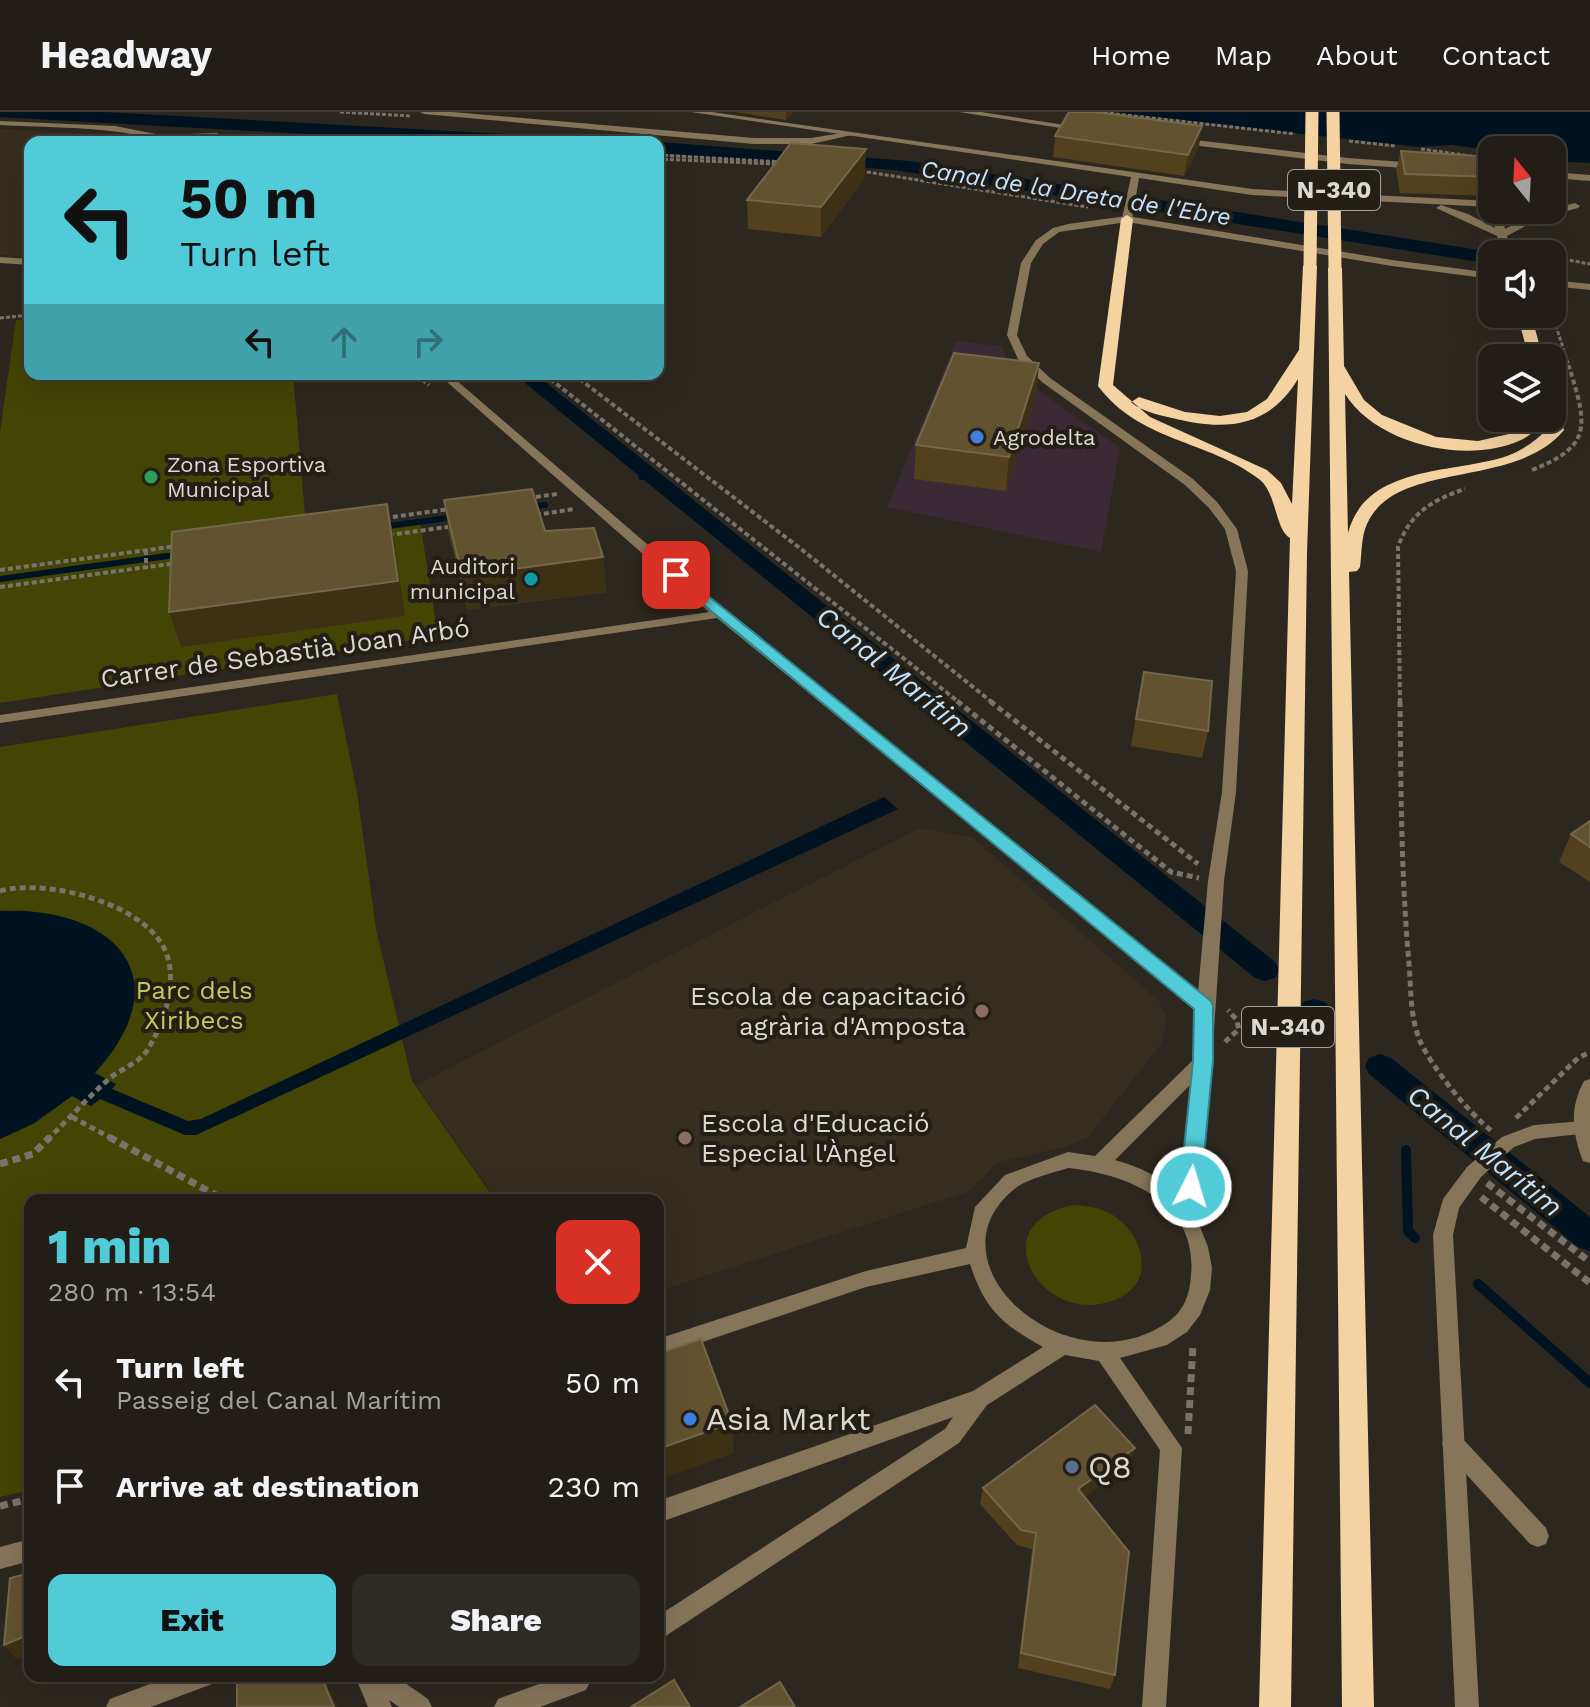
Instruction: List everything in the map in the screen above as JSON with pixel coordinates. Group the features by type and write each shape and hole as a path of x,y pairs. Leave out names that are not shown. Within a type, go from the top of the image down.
{"highway":[{"name":"N-340","path":"1275,1707 1298,553 1308,347 1312,112"},
{"name":"N-340","path":"1333,112 1358,1707"},
{"path":"1128,216 1105,386 1119,405 1152,424 1248,465 1270,480 1283,502 1298,553"},
{"path":"1108,364 1118,386 1135,400 1164,412 1197,420 1230,420 1265,410 1282,393 1308,347"},
{"path":"1337,365 1359,404 1379,421 1410,435 1450,444 1479,445 1514,438 1522,432"},
{"path":"1342,615 1359,521 1381,496 1410,481 1521,457 1543,446 1554,432"}],"street":[{"path":"424,112 754,141 811,141 848,135"},
{"path":"695,112 1135,177 1285,195 1478,203"},
{"path":"963,112 1084,129"},
{"path":"0,123 142,136"},
{"path":"1169,140 1348,161 1431,167"},
{"path":"1566,176 1590,178"},
{"path":"1128,216 1135,177"},
{"path":"1412,201 1465,216 1502,235"},
{"path":"1566,206 1590,206"},
{"path":"1502,235 1521,221 1543,212 1575,206"},
{"path":"1188,1218 1209,1058 1204,1006 1216,882 1229,792 1242,571 1231,529 1213,505 1189,482 1046,380 1022,357 1012,335 1026,263 1039,242 1056,230 1128,216 1364,259 1478,274"},
{"path":"1499,224 1503,240"},
{"path":"0,260 24,262"},
{"path":"1566,284 1590,287"},
{"path":"450,380 720,614 1204,1006"},
{"name":"Carrer de Sebastià Joan Arbó","path":"0,719 720,614"},
{"path":"1101,1162 1209,1058"},
{"path":"1590,1086 1581,1108 1590,1156"},
{"path":"1467,1707 1443,1235 1450,1205 1499,1142 1534,1132 1583,1128"},
{"path":"1068,1160 1101,1162 1135,1174 1165,1193 1188,1218 1200,1244 1204,1270 1198,1296 1185,1319 1164,1337 1136,1349 1105,1353 1061,1347 1029,1332 1002,1309 984,1283 976,1254 977,1225 989,1200 1010,1179 1037,1166 1068,1160"},
{"path":"664,1346 866,1279 976,1254"},
{"path":"664,1510 980,1398 1061,1347"},
{"path":"1105,1353 1171,1448 1154,1707"},
{"path":"664,1625 952,1436 980,1398"},
{"path":"1453,1444 1538,1536"},
{"path":"0,1558 24,1552"},
{"path":"118,1707 187,1682"},
{"path":"370,1682 380,1707"},
{"path":"385,1682 420,1707"},
{"path":"506,1707 574,1682"},
{"path":"540,1707 578,1682"}],"path":[{"path":"340,112 437,120 442,115"},
{"path":"217,136 274,136"},
{"path":"664,157 791,163 772,165 664,157"},
{"path":"849,170 1128,216"},
{"path":"1566,260 1590,264"},
{"path":"0,318 24,316"},
{"path":"1557,328 1587,421 1588,435"},
{"path":"423,380 439,393"},
{"path":"552,380 1171,872 1216,882"},
{"path":"581,380 1191,857 1216,882"},
{"path":"1527,472 1559,461 1581,448"},
{"path":"528,516 576,509 548,485"},
{"path":"1466,489 1421,508 1404,525 1398,547 1403,899 1413,1008 1420,1041 1455,1092 1499,1142 1578,1058 1590,1052"},
{"path":"528,498 558,494"},
{"path":"376,519 452,508"},
{"path":"380,536 469,524"},
{"path":"0,570 192,544"},
{"path":"146,550 146,568"},
{"path":"0,587 177,563"},
{"path":"0,891 11,888 68,891 111,906 147,925 167,955 170,998 147,1052 111,1077 33,1154 0,1164"},
{"path":"1209,1058 1239,1029 1227,1008"},
{"path":"72,1117 214,1194"},
{"path":"1474,1174 1590,1262"},
{"path":"1474,1174 1590,1283"},
{"path":"1188,1437 1193,1342 1198,1334"},
{"path":"0,1506 24,1500"}],"shaded area":[{"path":"0,129 127,136 24,136 24,257 0,255"},
{"path":"956,341 1001,346 1015,374 1120,448 1101,552 887,507"},
{"path":"920,828 972,837 1159,1001 1167,1020 1161,1044 1088,1137 1065,1147 999,1162 967,1192 664,1289 664,1194 493,1194 416,1085"}],"green space":[{"name":"Zona Esportiva Municipal","path":"24,319 24,380 294,380 307,537 420,522 438,636 0,703 0,432 16,320"},
{"name":"Parc dels Xiribecs","path":"337,694 357,792 376,929 412,1081 491,1194 24,1194 24,1491 0,1497 0,747"},
{"path":"1073,1205 1109,1213 1120,1220 1136,1241 1142,1266 1139,1278 1133,1288 1121,1297 1094,1305 1069,1301 1048,1290 1033,1273 1026,1253 1029,1233 1044,1216"}],"water":[{"path":"0,112 103,112 544,136 343,136 0,117"},
{"path":"1109,112 1590,112 1590,163 1566,162 1566,136 1478,136 1478,149 1453,145 1418,147"},
{"name":"Canal de la Dreta de l'Ebre","path":"664,142 910,161 1478,250 1478,262 894,170 664,153"},
{"path":"884,797 898,809 196,1135 185,1135 100,1099 91,1106 72,1096 33,1124 0,1139 0,911 40,913 75,921 103,934 123,954 133,978 133,1006 121,1038 95,1073 116,1084 112,1089 188,1121 201,1119"}],"building":[{"path":"1069,112 1095,112 1202,126 1188,155 1055,136"},
{"path":"791,143 866,149 821,207 747,200"},
{"path":"1401,151 1478,156 1478,177 1405,174"},
{"path":"954,353 1039,363 1009,457 916,445"},
{"path":"532,489 545,531 594,528 603,557 462,576 444,500"},
{"path":"387,504 398,581 169,612 172,532"},
{"path":"1144,672 1212,681 1208,731 1136,719"},
{"path":"1590,821 1590,847 1571,834"},
{"path":"701,1339 732,1423 664,1447 664,1352"},
{"path":"1095,1405 1135,1448 1078,1489 1129,1552 1115,1675 1021,1653 1036,1533 1021,1530 983,1488"},
{"path":"24,1574 24,1637 4,1645 10,1578"},
{"path":"674,1680 690,1707 631,1707"},
{"path":"237,1682 324,1682 334,1707 237,1707"},
{"path":"780,1682 795,1707 740,1707"}],"waterway":[{"name":"Canal Marítim","path":"530,380 1265,970"},
{"name":"Canal Marítim","path":"641,477 649,474"},
{"path":"528,507 545,505"},
{"path":"381,527 455,517"},
{"path":"0,579 182,554"},
{"name":"Canal Marítim","path":"1314,1010 1323,1017"},
{"name":"Canal Marítim","path":"1380,1066 1590,1237"},
{"path":"1406,1150 1408,1231 1415,1238"},
{"path":"1478,1284 1590,1383"}],"place":[{"name":"Agrodelta","path":"977,437"},
{"name":"Zona Esportiva Municipal","path":"151,477"},
{"name":"Auditori municipal","path":"531,579"},
{"name":"Escola de capacitació agrària d'Amposta","path":"982,1011"},
{"name":"Escola d'Educació Especial l'Àngel","path":"685,1138"},
{"name":"Asia Markt","path":"690,1419"},
{"name":"Q8","path":"1072,1467"}],"route":[{"path":"676,575 1204,1006 1203,1061 1191,1187"}]}
